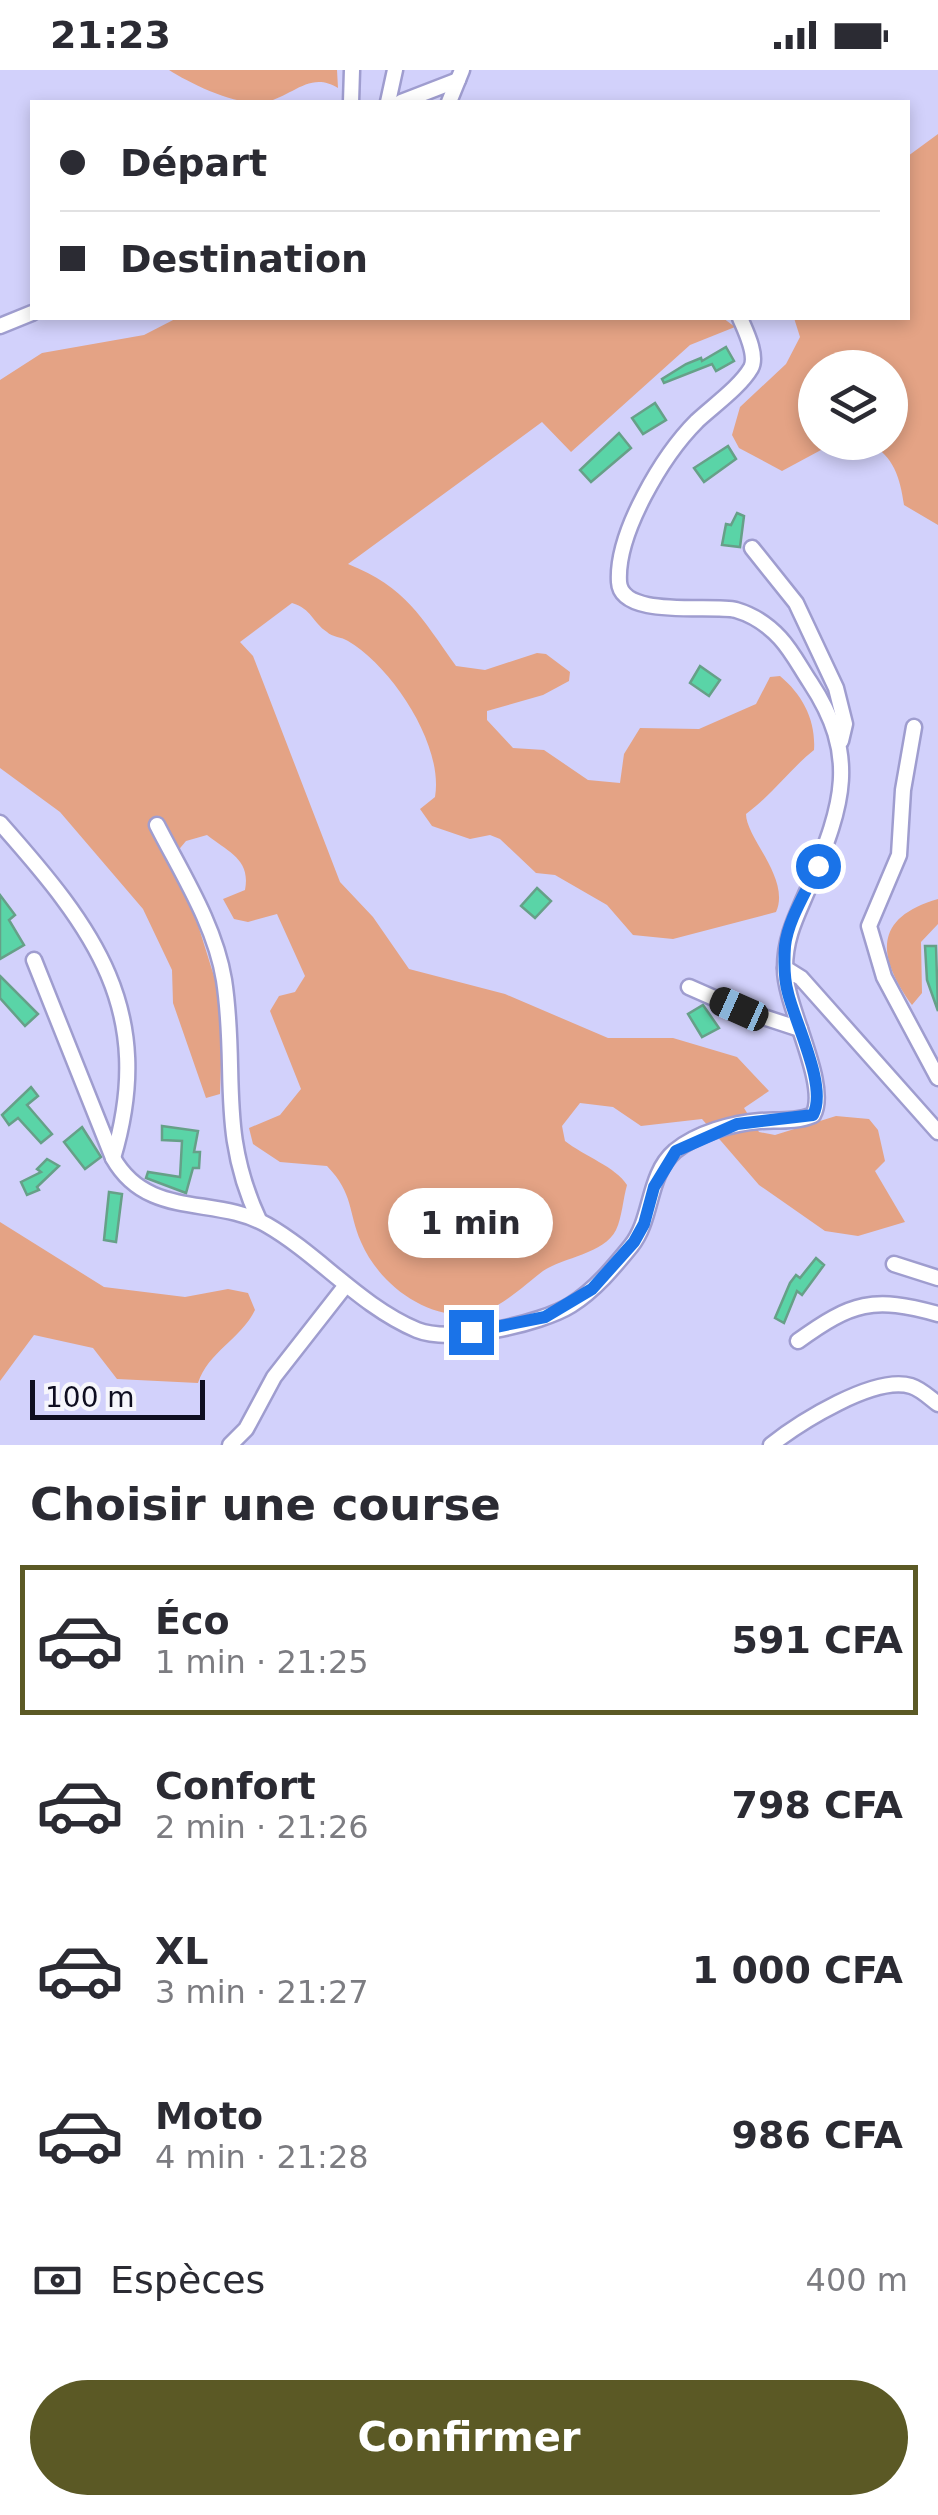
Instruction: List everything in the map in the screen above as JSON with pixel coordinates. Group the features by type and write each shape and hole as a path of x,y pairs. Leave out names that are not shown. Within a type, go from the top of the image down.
{"street":[{"path":"351,100 352,70"},
{"path":"388,100 394,70"},
{"path":"405,100 460,75"},
{"path":"449,100 460,75"},
{"path":"0,326 30,314"},
{"path":"741,320 752,355 750,370 689,430 645,496 620,556 619,586 621,592 638,602 677,608 725,608 758,619 793,656 831,717 841,744"},
{"path":"34,960 113,1158 122,1174 145,1192 259,1220 346,1285 417,1330 437,1335 491,1329 561,1311 592,1289 634,1242 644,1224 654,1187 676,1151 737,1124 813,1115 817,1099 788,996 785,968 788,932 818,866 840,796 845,724 836,688 796,603 752,548"},
{"path":"914,727 903,790 899,855 869,926 884,977 938,1078"},
{"path":"0,822 71,908 110,975 122,1018 128,1081 128,1106 113,1158"},
{"path":"157,825 199,909 224,978 234,1151 241,1182 259,1220"},
{"path":"785,968 800,978 938,1132"},
{"path":"689,987 800,1029"},
{"path":"894,1264 938,1278"},
{"path":"230,1445 246,1429 274,1376 346,1285"},
{"path":"798,1341 854,1306 883,1303 938,1314"},
{"path":"771,1445 821,1413 890,1385 910,1386 938,1404"}],"shaded area":[{"path":"169,70 337,70 338,88 328,83 310,83 272,100 239,100 189,82"},
{"path":"938,134 938,525 904,505 888,460 908,460 908,350 798,350 798,460 802,460 782,471 739,448 732,435 740,407 786,364 800,337 795,320 910,320 910,155"},
{"path":"173,320 726,320 735,327 690,345 571,452 542,422 348,564 384,583 411,605 456,666 485,670 537,653 546,654 570,672 569,681 543,695 487,711 487,720 513,748 544,750 588,780 620,783 624,754 640,728 699,729 756,704 770,677 780,676 806,709 813,729 814,750 746,814 778,886 776,912 673,939 633,935 607,905 555,875 536,873 500,839 490,835 470,839 432,826 420,809 435,797 436,776 423,732 397,688 365,653 329,634 304,609 292,603 240,642 253,656 340,882 373,917 409,969 505,994 608,1038 673,1038 737,1057 769,1091 744,1108 759,1132 775,1135 836,1116 869,1119 878,1130 885,1161 875,1171 905,1222 858,1236 825,1231 759,1185 702,1119 641,1126 613,1107 580,1103 562,1126 565,1141 627,1185 618,1225 610,1238 593,1250 543,1271 486,1311 448,1313 412,1299 395,1288 370,1259 346,1194 327,1166 280,1162 253,1144 249,1128 280,1115 301,1089 270,1011 279,996 295,992 305,976 277,914 248,922 234,919 223,899 245,890 245,871 236,857 207,835 186,841 176,853 175,870 194,912 223,1005 220,1094 206,1098 173,1003 172,970 143,909 60,812 0,768 0,380 42,353 144,335"},
{"path":"938,899 938,924 921,942 922,993 912,1005 892,970 888,941 892,928 902,917"},
{"path":"0,1222 104,1287 185,1297 228,1289 248,1293 255,1310 209,1363 198,1383 117,1379 93,1348 34,1335 0,1381"}],"building":[{"path":"726,347 734,361 716,371 712,364 664,383 662,379 686,364 701,358 702,361"},
{"path":"655,403 666,420 643,434 632,418"},
{"path":"619,433 631,448 591,482 580,470"},
{"path":"728,446 736,459 704,482 694,468"},
{"path":"737,513 744,516 740,547 722,545 726,524 731,525"},
{"path":"700,666 720,680 709,696 690,683"},
{"path":"537,888 551,901 535,918 521,906"},
{"path":"0,895 15,915 9,920 24,945 0,959"},
{"path":"925,946 936,946 938,1011 927,980"},
{"path":"0,976 38,1014 25,1026 0,998"},
{"path":"703,1005 719,1028 702,1037 688,1014"},
{"path":"31,1087 38,1096 27,1105 52,1134 41,1143 18,1118 9,1125 2,1115"},
{"path":"162,1126 198,1131 194,1152 200,1152 199,1168 193,1168 186,1193 146,1178 148,1172 180,1177 182,1141 162,1140"},
{"path":"82,1127 101,1157 85,1169 64,1142"},
{"path":"47,1159 59,1166 37,1187 39,1190 27,1195 21,1182 41,1172 37,1169"},
{"path":"109,1192 122,1194 116,1242 104,1240"},
{"path":"816,1258 824,1265 802,1295 797,1291 784,1323 775,1318 790,1283 796,1275 800,1278"}],"route":[{"path":"471,1332 545,1317 561,1311 592,1289 634,1242 665,1163 676,1151 737,1124 813,1115 817,1099 809,1057 788,996 785,950 788,932 818,866"}]}
